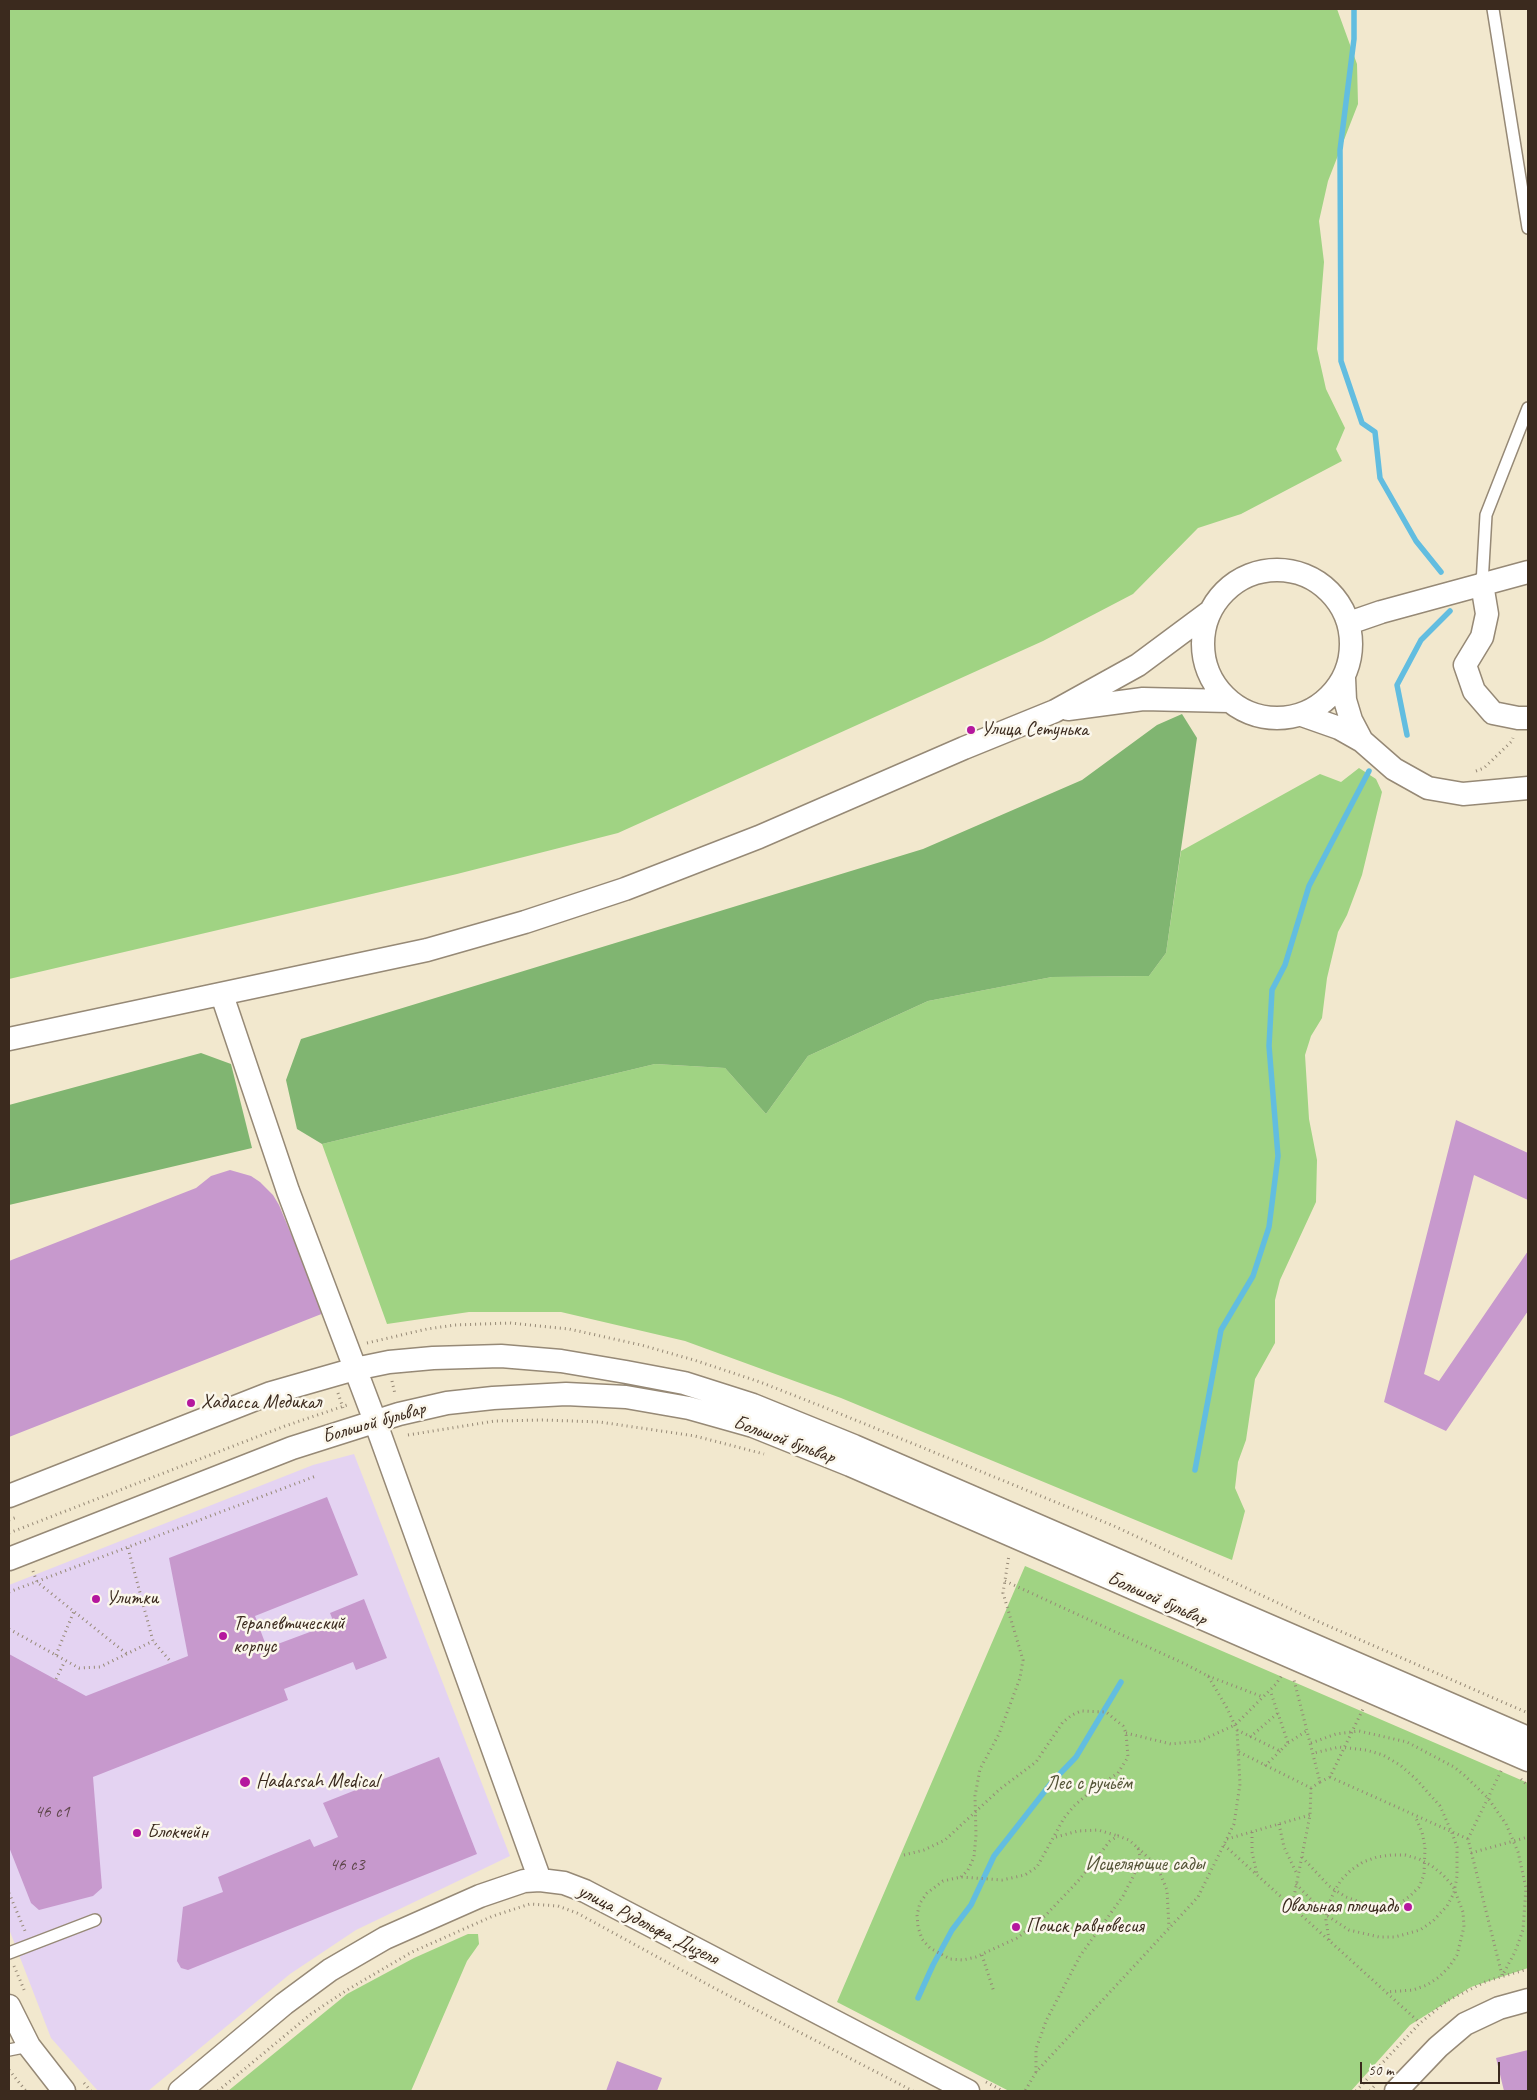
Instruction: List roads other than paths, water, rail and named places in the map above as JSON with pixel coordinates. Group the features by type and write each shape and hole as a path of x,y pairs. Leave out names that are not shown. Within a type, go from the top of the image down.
{"street":[{"path":"1282,569 1304,574 1324,586 1339,602 1349,623 1352,642 1350,660 1344,678 1333,694 1319,706 1302,715 1270,719 1248,713 1228,701 1212,683 1204,660 1202,635 1208,613 1221,594 1238,580 1259,571 1282,569"},
{"path":"1349,623 1381,612 1528,572"},
{"path":"1482,584 1487,614 1482,637 1464,665 1474,691 1493,713 1523,718"},
{"path":"9,1039 427,950 525,922 625,889 759,837 964,748 1055,711 1138,664 1208,613"},
{"path":"1344,678 1345,700 1362,741"},
{"path":"1055,711 1143,699 1228,701"},
{"path":"1302,715 1340,728 1362,741 1394,769 1428,788 1463,794 1528,788"},
{"path":"222,995 288,1191 378,1430 536,1889"},
{"name":"Большой бульвар","path":"9,1496 271,1393 355,1369 389,1362 433,1358 501,1356 561,1361 684,1383 753,1405 854,1446 1528,1738"},
{"name":"Большой бульвар","path":"9,1559 292,1448 349,1428 378,1430 399,1414 447,1403 493,1398 566,1394 626,1397 689,1408 753,1426 850,1464 1528,1760"},
{"name":"улица Рудольфа Дизеля","path":"180,2091 284,2004 330,1970 385,1938 480,1896 524,1881 536,1889 564,1882 585,1891 968,2091"},
{"path":"1396,2091 1438,2047 1466,2024 1499,2008 1528,2000"},
{"path":"14,2010 19,2048 72,2085"}],"lane":[{"path":"1494,9 1528,228"},
{"path":"1482,584 1486,515 1528,408"},
{"path":"10,1957 30,1945 95,1920"}],"waterway":[{"path":"1354,9 1354,39 1340,150 1341,361 1362,423 1375,432 1380,478 1416,541 1441,572"},
{"path":"1407,735 1397,685 1421,640 1450,611"},
{"path":"1195,1470 1221,1330 1253,1276 1269,1227 1278,1156 1269,1046 1272,990 1285,965 1309,886 1369,771"},
{"path":"918,1998 952,1930 971,1905 994,1856 1052,1782 1076,1757 1121,1682"}],"place":[{"name":"Улица Сетунька","path":"971,730"},
{"name":"Хадасса Медикал","path":"191,1403"},
{"name":"Улитки","path":"96,1599"},
{"name":"Терапевтический корпус","path":"223,1636"},
{"name":"Hadassah Medical","path":"245,1782"},
{"name":"Блокчейн","path":"137,1833"},
{"name":"Овальная площадь","path":"1408,1907"},
{"name":"Поиск равновесия","path":"1016,1927"}],"park label":[{"name":"Лес с ручьём","path":"1089,1784"},
{"name":"Исцеляющие сады","path":"1145,1865"}]}
